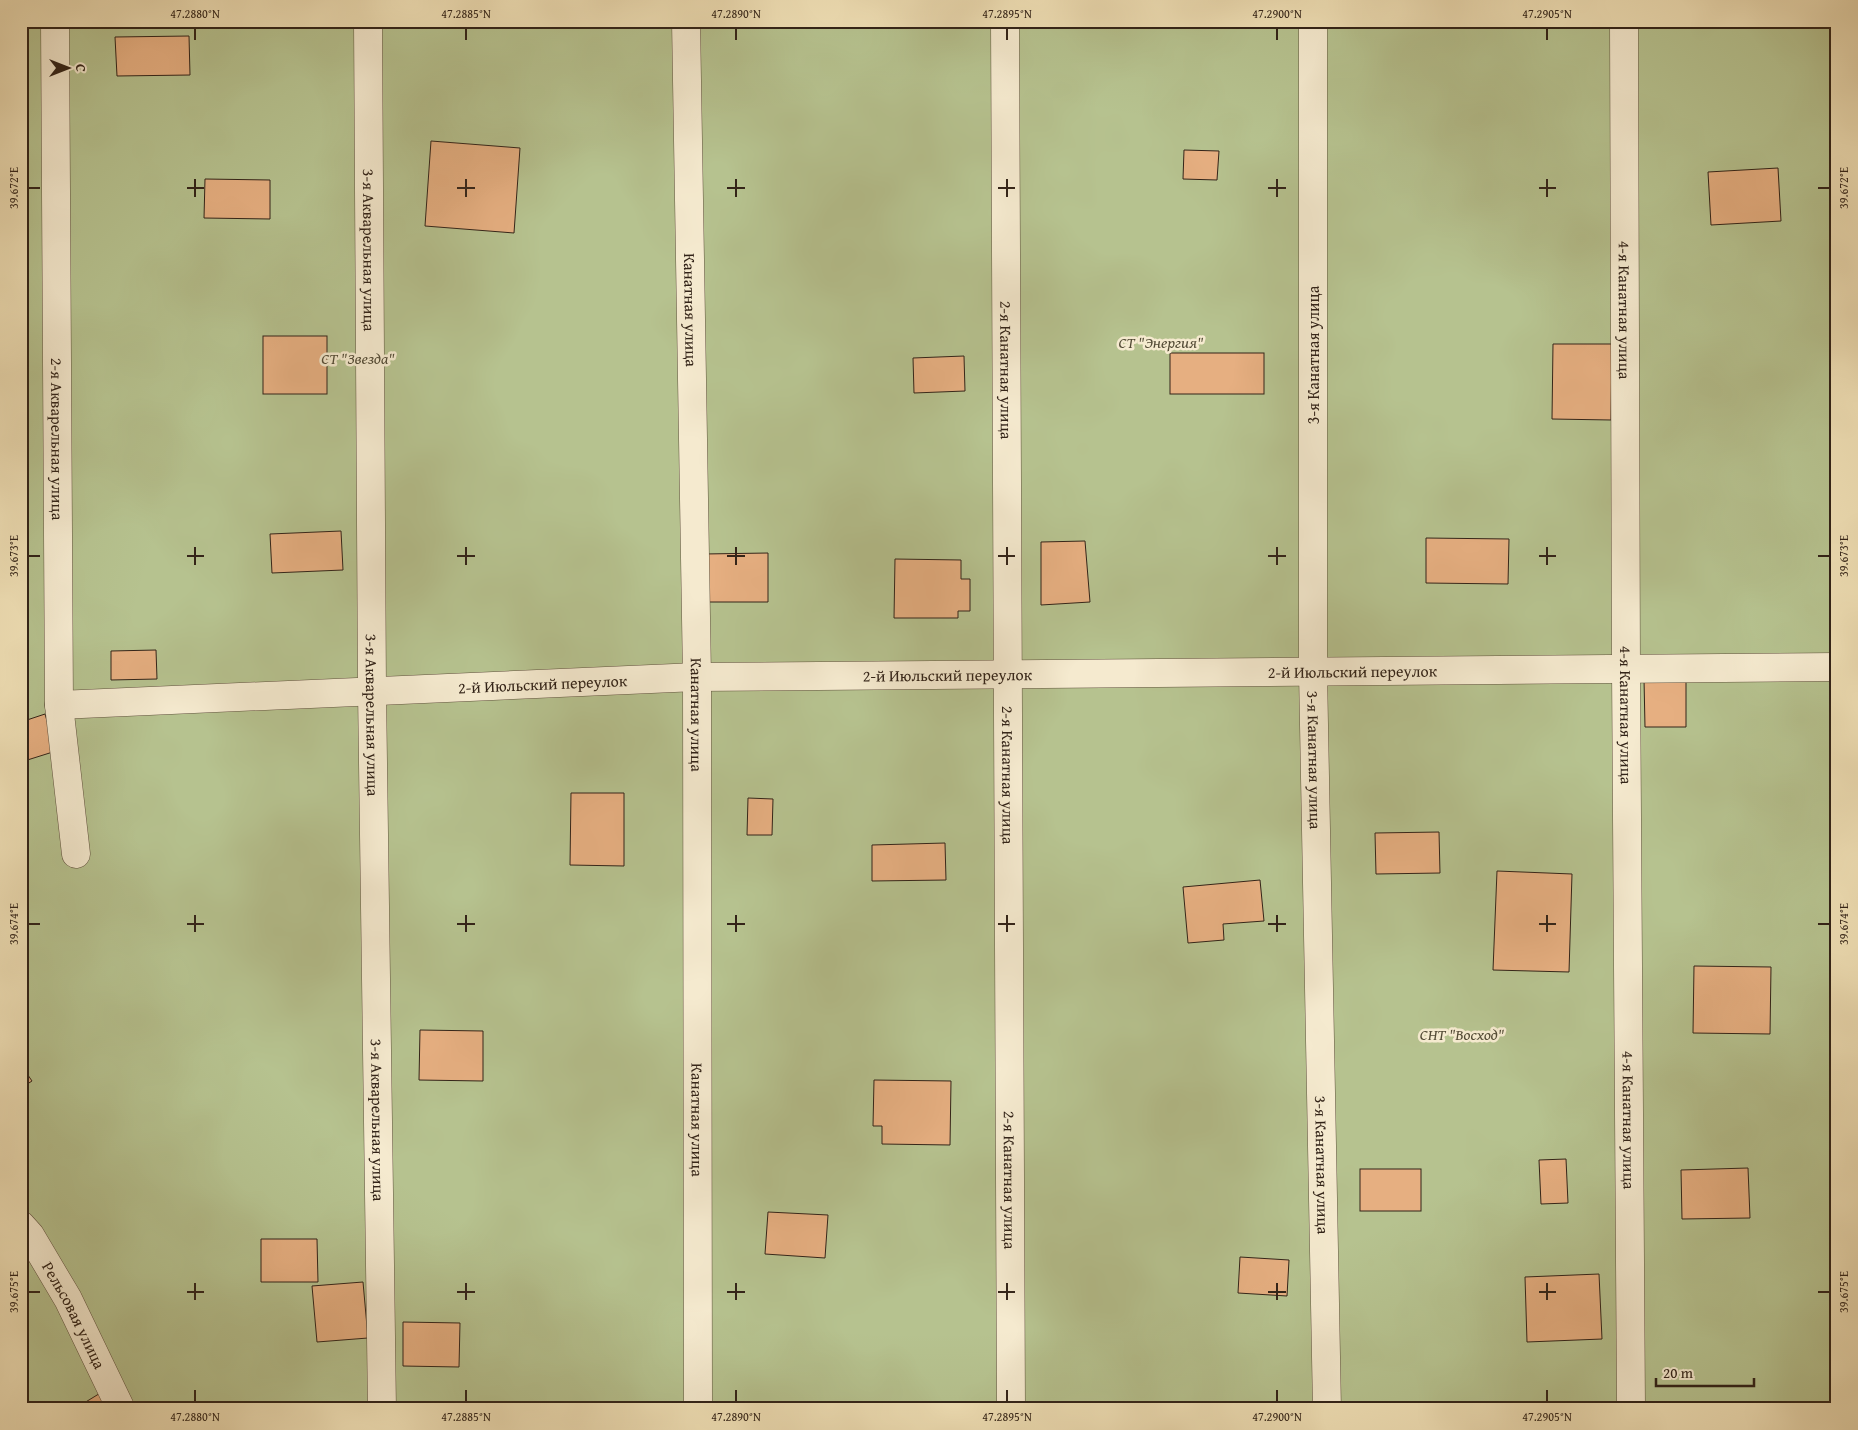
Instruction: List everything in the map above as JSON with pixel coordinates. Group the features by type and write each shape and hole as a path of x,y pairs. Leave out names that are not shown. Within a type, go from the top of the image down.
{"lane":[{"name":"2-я Акварельная улица","path":"55,21 59,705 76,854"},
{"name":"3-я Акварельная улица","path":"368,21 372,691 382,1409"},
{"name":"Канатная улица","path":"686,21 697,677 698,1409"},
{"name":"2-я Канатная улица","path":"1005,21 1012,1409"},
{"name":"3-я Канатная улица","path":"1313,21 1313,672 1328,1409"},
{"name":"4-я Канатная улица","path":"1624,21 1631,1409"},
{"name":"2-й Июльский переулок","path":"59,705 697,677 1837,667"},
{"name":"Рельсовая улица","path":"21,1225 30,1235 68,1299 121,1409"}],"green space":[{"path":"21,21 1837,21 1837,1409 21,1409"}],"building":[{"path":"728,21 794,21 795,26 728,27"},
{"path":"189,36 190,75 117,76 115,37"},
{"path":"431,141 520,148 514,233 425,226"},
{"path":"1184,150 1219,151 1217,180 1183,179"},
{"path":"1778,168 1781,221 1711,225 1708,172"},
{"path":"205,179 270,180 270,219 204,218"},
{"path":"263,336 327,336 327,394 263,394"},
{"path":"1553,344 1612,344 1611,420 1552,419"},
{"path":"1170,353 1264,353 1264,394 1170,394"},
{"path":"964,356 965,391 914,393 913,358"},
{"path":"341,531 343,570 272,573 270,534"},
{"path":"1426,538 1509,539 1508,584 1426,583"},
{"path":"1085,541 1090,602 1041,605 1041,542"},
{"path":"768,553 768,602 704,602 704,554"},
{"path":"895,559 961,560 961,579 970,579 970,611 958,611 958,618 894,618"},
{"path":"156,650 157,679 111,680 111,651"},
{"path":"1644,679 1686,679 1686,727 1645,727"},
{"path":"45,714 56,751 21,762 21,722"},
{"path":"571,793 624,793 624,866 570,865"},
{"path":"748,798 773,799 772,835 747,835"},
{"path":"1439,832 1440,873 1376,874 1375,833"},
{"path":"945,843 946,880 872,881 872,845"},
{"path":"1497,871 1572,874 1569,972 1493,970"},
{"path":"1260,880 1264,921 1223,924 1224,940 1188,943 1183,887"},
{"path":"1694,966 1771,967 1770,1034 1693,1033"},
{"path":"420,1030 483,1031 483,1081 419,1080"},
{"path":"21,1065 32,1081 21,1088"},
{"path":"874,1080 951,1081 950,1145 882,1144 882,1126 873,1126"},
{"path":"1566,1159 1568,1203 1541,1204 1539,1160"},
{"path":"1748,1168 1750,1218 1682,1219 1681,1170"},
{"path":"1360,1169 1421,1169 1421,1211 1360,1211"},
{"path":"768,1212 828,1215 825,1258 765,1254"},
{"path":"261,1239 317,1239 318,1282 261,1282"},
{"path":"1240,1257 1289,1260 1287,1296 1238,1293"},
{"path":"1599,1274 1602,1339 1527,1342 1525,1277"},
{"path":"363,1282 368,1338 317,1342 312,1286"},
{"path":"403,1322 460,1323 459,1367 403,1366"},
{"path":"102,1392 113,1409 87,1409 84,1403"}],"park label":[{"name":"СТ \"Энергия\"","path":"1161,342"},
{"name":"СТ \"Звезда\"","path":"358,358"},
{"name":"СНТ \"Восход\"","path":"1462,1034"}]}
